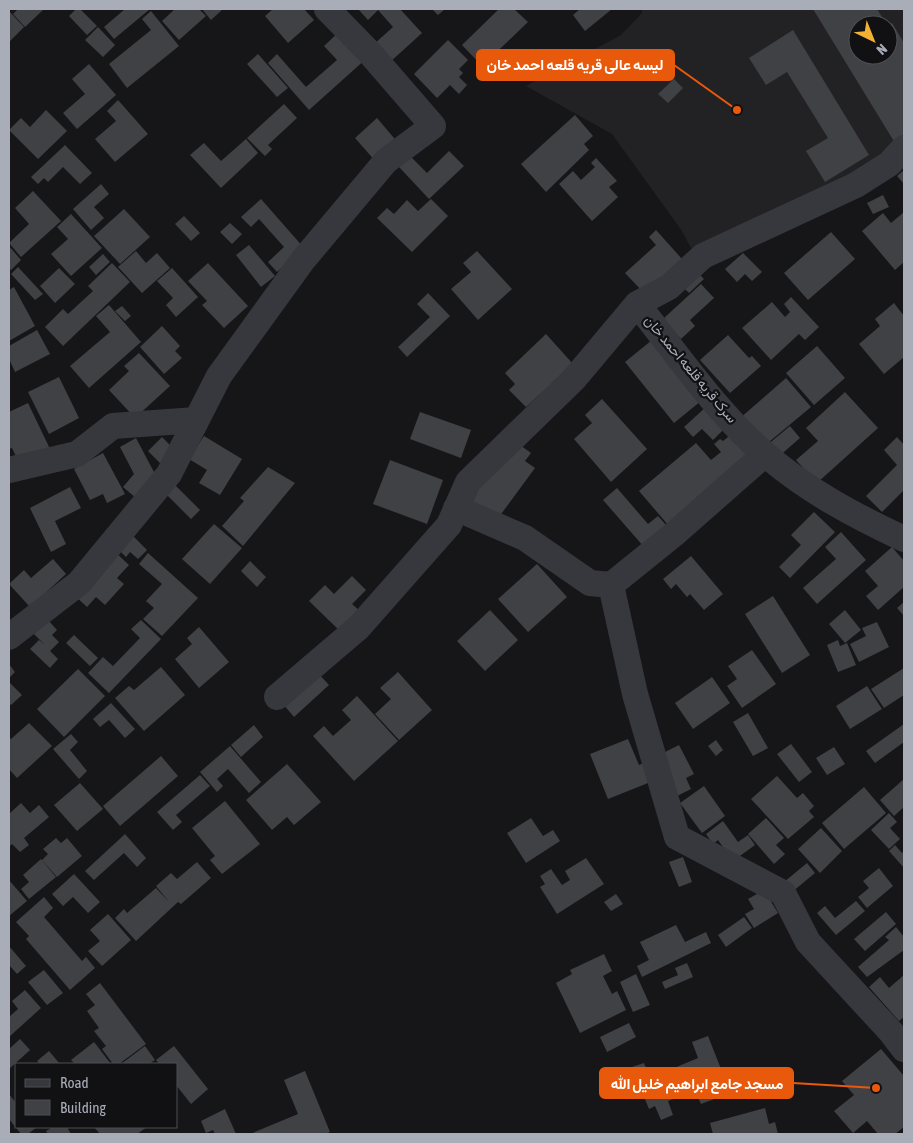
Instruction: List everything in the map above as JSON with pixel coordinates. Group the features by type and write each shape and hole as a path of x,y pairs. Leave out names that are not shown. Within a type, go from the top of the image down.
{"street":[{"path":"9,637 79,583 168,474 219,376 303,260 386,161 433,126 369,52 327,9"},
{"name":"سرک قریه قلعه احمد خان","path":"900,530 822,496 765,454 721,408 637,304 669,287 703,256 856,185 889,164 904,148"},
{"path":"277,697 359,627 449,525 468,482 574,380 637,304"},
{"path":"9,470 77,454 113,426 196,420"},
{"path":"456,508 525,538 590,583 611,585 673,535 765,454"},
{"path":"611,585 635,694 678,837 783,893 808,942 892,1032 904,1049"}],"shaded area":[{"path":"642,9 904,9 904,154 692,250 682,231 612,134 526,86 621,35 642,13"}],"building":[{"path":"18,9 44,9 25,27 13,14"},
{"path":"76,9 80,9 97,26 87,35 69,16"},
{"path":"125,9 150,9 114,39 104,27"},
{"path":"175,9 199,9 206,16 179,40 162,21"},
{"path":"202,9 223,9 211,20"},
{"path":"273,9 304,9 314,20 288,43 265,16"},
{"path":"358,9 400,9 422,33 389,63 373,45 393,27 378,10 368,20"},
{"path":"432,9 445,9 438,15"},
{"path":"499,9 514,9 528,22 482,66 462,45"},
{"path":"580,9 612,9 585,31 573,15"},
{"path":"813,9 877,9 881,15 848,15 848,65 898,65 898,33 904,43 904,137 895,143"},
{"path":"9,11 24,27 9,42"},
{"path":"151,11 179,46 127,88 109,64 151,30 142,19"},
{"path":"98,27 115,45 103,57 85,40"},
{"path":"342,29 367,58 309,110 268,63 277,54 306,87 337,60 324,46"},
{"path":"793,30 869,155 825,182 806,151 828,138 787,72 766,85 749,58"},
{"path":"448,40 468,60 459,69 463,73 459,77 467,85 459,94 450,85 437,98 414,74"},
{"path":"258,54 288,88 277,97 247,64"},
{"path":"89,64 116,95 77,129 63,113 85,94 72,79"},
{"path":"674,79 683,88 668,103 658,94"},
{"path":"118,100 148,134 115,162 95,139 116,121 107,111"},
{"path":"284,104 297,118 268,145 272,149 265,156 247,138"},
{"path":"46,110 67,131 38,159 9,130 21,118 30,127"},
{"path":"575,115 593,136 584,144 589,150 546,192 521,164"},
{"path":"377,118 399,144 377,163 355,138"},
{"path":"246,139 258,153 221,188 190,155 204,143 221,161"},
{"path":"65,145 92,173 80,184 63,167 48,182 44,178 38,184 31,177"},
{"path":"449,151 464,166 429,199 399,167 410,156 427,173"},
{"path":"596,158 617,181 609,187 618,197 592,221 559,184 573,171 581,180 595,167 591,163"},
{"path":"904,170 904,184 897,176"},
{"path":"101,184 109,194 94,207 104,218 91,230 73,209"},
{"path":"33,191 61,221 21,257 9,243 29,224 15,208"},
{"path":"883,195 889,207 873,214 867,203"},
{"path":"261,199 304,248 277,272 268,262 284,247 259,219 251,227 241,217"},
{"path":"431,199 448,216 412,252 377,218 387,208 394,214 407,200 418,211"},
{"path":"124,209 150,237 120,264 94,236"},
{"path":"904,212 904,262 895,270 862,231 883,213 891,223"},
{"path":"71,214 102,248 71,276 51,254 68,239 57,227"},
{"path":"184,216 200,233 191,241 175,224"},
{"path":"230,223 242,234 232,244 220,232"},
{"path":"656,230 682,259 644,293 625,273 656,245 649,237"},
{"path":"831,232 855,259 808,300 784,273"},
{"path":"249,245 275,276 261,287 236,255"},
{"path":"9,246 21,260 11,270 9,268"},
{"path":"136,251 146,263 157,253 170,268 142,293 118,267"},
{"path":"477,251 512,289 478,320 451,289 471,272 463,263"},
{"path":"743,253 762,272 752,281 745,274 737,282 725,269"},
{"path":"103,254 110,262 96,275 89,267"},
{"path":"112,263 130,282 63,346 45,327 63,309 68,314 93,291 88,286"},
{"path":"208,263 248,306 224,328 202,305 207,301 188,281"},
{"path":"18,267 43,294 35,300 11,274"},
{"path":"59,268 75,284 55,303 40,286"},
{"path":"172,268 198,297 176,317 166,305 173,298 157,281"},
{"path":"696,271 704,279 689,293 681,285"},
{"path":"701,284 714,298 690,320 695,326 681,339 663,319"},
{"path":"14,287 35,326 9,341 9,290"},
{"path":"428,293 450,316 407,357 398,347 430,317 417,304"},
{"path":"791,297 819,327 805,340 799,334 771,360 742,328 772,302 785,317 790,312 784,304"},
{"path":"894,303 904,316 904,357 884,374 859,344 880,326 875,319"},
{"path":"109,305 141,342 89,388 70,366 110,332 96,316"},
{"path":"122,306 131,316 125,321 115,311"},
{"path":"162,326 180,346 175,351 182,358 164,374 140,347"},
{"path":"37,330 50,354 15,372 9,359 9,346"},
{"path":"546,334 573,364 526,407 509,390 515,384 505,373"},
{"path":"728,335 749,358 752,356 761,366 730,393 700,360"},
{"path":"652,340 701,401 674,423 625,362"},
{"path":"817,346 845,378 814,405 786,373"},
{"path":"139,353 170,386 135,418 109,390 129,371 124,366"},
{"path":"59,377 79,418 49,434 28,392"},
{"path":"786,378 811,407 763,447 739,419"},
{"path":"845,392 878,428 817,483 796,460 818,441 806,428"},
{"path":"602,399 647,449 611,482 574,439 592,423 585,415"},
{"path":"28,403 51,451 20,465 12,448 9,449 9,412"},
{"path":"707,406 726,427 713,440 702,429 693,437 684,427"},
{"path":"420,412 471,430 461,458 410,439"},
{"path":"790,426 800,438 777,458 766,446"},
{"path":"733,433 752,455 669,526 639,491 696,443 711,460 721,452 714,444 720,439 723,441"},
{"path":"204,436 242,459 220,495 199,483 207,470 189,459"},
{"path":"162,437 174,449 160,463 148,451"},
{"path":"897,437 904,445 904,490 882,512 866,496 897,465 884,450"},
{"path":"136,438 155,474 136,498 123,487 134,474 120,447"},
{"path":"513,440 531,453 525,461 535,468 496,521 468,500"},
{"path":"103,453 125,494 107,503 103,494 90,500 74,469"},
{"path":"390,460 443,480 427,524 373,504"},
{"path":"268,467 295,483 243,546 222,526 244,501 240,498"},
{"path":"174,484 200,510 191,519 165,493"},
{"path":"70,487 81,508 55,521 66,544 51,552 30,508"},
{"path":"617,488 648,524 658,516 667,526 644,547 603,500"},
{"path":"814,512 835,532 790,578 779,567 801,545 791,535"},
{"path":"214,524 242,548 210,584 182,559"},
{"path":"129,532 147,550 138,559 130,552 126,557 115,546"},
{"path":"841,532 866,560 817,604 803,588 836,559 825,547"},
{"path":"892,547 904,561 904,587 878,610 866,596 878,586 865,571"},
{"path":"113,550 129,565 117,578 124,584 105,605 96,597 87,607 73,594"},
{"path":"148,553 198,598 162,636 143,619 154,608 146,601 162,584 139,564"},
{"path":"691,556 723,594 704,610 690,594 687,597 676,584 671,589 663,579"},
{"path":"53,559 66,574 30,607 9,584 24,570 31,578"},
{"path":"250,561 266,577 257,587 241,571"},
{"path":"537,564 567,597 528,632 498,599"},
{"path":"352,576 366,590 352,604 362,613 342,633 309,601 325,585 334,594"},
{"path":"773,596 810,655 782,673 745,614"},
{"path":"904,602 904,616 897,608"},
{"path":"490,610 518,640 485,671 457,641"},
{"path":"845,610 861,630 845,643 829,624"},
{"path":"48,620 57,630 52,635 59,642 50,651 58,659 50,668 30,649 39,640 46,646 34,634"},
{"path":"141,620 161,639 109,693 88,673 103,657 113,666 140,638 131,629"},
{"path":"877,622 889,647 859,662 850,644 866,636 862,628"},
{"path":"199,627 229,662 199,688 175,659 192,644 187,638"},
{"path":"74,635 98,658 90,666 66,643"},
{"path":"838,640 840,646 847,643 856,665 838,672 827,645"},
{"path":"752,650 776,684 742,708 727,686 737,679 728,666"},
{"path":"9,664 15,672 9,678"},
{"path":"161,667 185,695 144,731 115,698 129,686 134,690"},
{"path":"904,668 904,695 884,708 871,689"},
{"path":"78,669 105,696 64,737 37,709"},
{"path":"317,672 329,685 294,717 283,704"},
{"path":"398,672 432,710 399,740 375,714 391,699 380,688"},
{"path":"712,677 730,703 693,729 675,703"},
{"path":"10,683 22,695 11,705 9,703"},
{"path":"867,686 882,709 850,729 836,706"},
{"path":"357,696 398,741 354,781 313,736 324,726 333,736 351,720 342,710"},
{"path":"111,703 135,729 125,738 109,720 100,727 93,719"},
{"path":"748,713 768,748 753,756 733,722"},
{"path":"29,723 52,746 17,778 9,769 9,737 11,739"},
{"path":"904,724 904,742 875,763 866,751"},
{"path":"254,725 263,737 241,757 231,745"},
{"path":"71,734 78,742 70,750 87,771 79,779 53,749"},
{"path":"628,739 639,765 646,762 653,781 608,799 590,754"},
{"path":"716,740 723,750 716,756 708,746"},
{"path":"791,744 812,772 799,782 777,754"},
{"path":"679,745 694,774 686,778 691,789 677,796 657,756"},
{"path":"230,746 261,782 249,793 228,769 217,779 223,786 217,792 200,772"},
{"path":"834,747 845,764 827,775 816,758"},
{"path":"161,756 178,776 120,826 103,806"},
{"path":"287,764 321,802 294,825 287,817 272,830 246,800"},
{"path":"200,775 210,786 176,815 182,822 173,830 157,812"},
{"path":"777,776 797,798 803,793 814,806 809,811 814,817 788,839 751,799"},
{"path":"904,779 904,807 894,816 880,800"},
{"path":"80,783 103,809 77,831 54,805"},
{"path":"704,786 725,816 702,833 680,803"},
{"path":"864,787 886,813 844,849 822,823"},
{"path":"225,801 260,844 222,874 210,860 215,856 192,828"},
{"path":"21,803 30,813 39,805 49,817 24,838 29,845 20,852 12,844 9,847 9,814"},
{"path":"889,813 897,822 890,828 900,839 889,849 871,830"},
{"path":"531,818 543,836 553,830 560,841 526,863 507,833"},
{"path":"766,818 784,838 776,845 785,854 774,864 748,834"},
{"path":"723,821 738,842 748,835 755,845 733,861 718,840 713,844 706,834"},
{"path":"821,828 842,851 820,873 798,849"},
{"path":"125,834 146,858 137,867 124,853 94,880 85,871"},
{"path":"56,838 61,843 67,838 82,856 57,877 42,860 48,854 43,849"},
{"path":"895,845 902,853 904,850 904,868 889,851"},
{"path":"683,857 692,882 679,887 669,862"},
{"path":"586,858 604,884 557,914 540,887 545,884 540,876 551,869 562,885 570,880 565,871"},
{"path":"41,859 56,877 29,899 21,889 29,882 23,875"},
{"path":"197,862 211,878 181,904 178,902 136,941 115,918 124,909 127,913 156,888 169,902 156,886 171,873 177,879"},
{"path":"807,863 815,873 792,892 784,882"},
{"path":"879,868 893,886 867,908 858,897 869,888 863,881"},
{"path":"74,874 100,902 88,913 73,897 63,906 52,894"},
{"path":"9,880 27,901 9,916"},
{"path":"764,890 778,913 754,928 745,914 754,909 748,899"},
{"path":"616,894 623,904 611,911 604,902"},
{"path":"44,897 53,908 44,917 82,961 86,957 95,968 70,990 26,939 29,936 16,922"},
{"path":"856,901 865,911 836,935 817,913 825,906 835,918"},
{"path":"886,912 896,924 865,951 854,939"},
{"path":"108,914 131,940 102,966 88,951 100,941 90,930"},
{"path":"744,917 752,928 726,947 718,935"},
{"path":"676,925 685,942 706,932 711,943 642,977 637,966 649,960 640,942"},
{"path":"896,927 904,937 904,950 867,977 858,967 889,940 885,937"},
{"path":"9,946 26,966 17,974 9,965"},
{"path":"604,954 612,971 603,976 612,994 617,991 626,1010 580,1033 556,983 572,974 570,970"},
{"path":"687,963 693,977 665,989 662,982 678,975 675,968"},
{"path":"44,970 63,993 47,1005 28,982"},
{"path":"636,974 650,1005 633,1012 620,982"},
{"path":"904,975 904,1017 899,1021 869,987 880,977 889,988"},
{"path":"100,983 146,1044 120,1063 112,1063 102,1049 106,1046 94,1031 99,1028 87,1011 95,1005 86,994"},
{"path":"25,990 41,1008 9,1037 9,1017 18,1009 12,1001"},
{"path":"629,1023 636,1037 607,1052 600,1037"},
{"path":"708,1036 725,1079 711,1085 717,1098 701,1104 695,1091 668,1101 673,1115 661,1120 655,1106 649,1109 632,1067 644,1063 650,1078 698,1058 692,1042"},
{"path":"20,1039 30,1050 9,1069 9,1049"},
{"path":"94,1042 110,1063 74,1063 71,1060"},
{"path":"145,1046 155,1060 150,1063 122,1063"},
{"path":"174,1046 208,1089 191,1104 178,1088 178,1063 158,1063 156,1060"},
{"path":"881,1049 904,1076 904,1127 895,1134 878,1134 867,1121 853,1133 834,1111 854,1095 842,1081"},
{"path":"49,1051 59,1063 39,1063 37,1061"},
{"path":"305,1071 330,1132 324,1134 250,1134 298,1114 284,1080"},
{"path":"9,1094 15,1102 15,1126 9,1119"},
{"path":"765,1108 769,1124 775,1122 778,1134 713,1134 710,1123"},
{"path":"225,1109 236,1134 215,1134 213,1130 206,1133 201,1121"},
{"path":"16,1128 36,1128 28,1134 21,1134"},
{"path":"51,1128 68,1128 71,1134 48,1134 46,1131"},
{"path":"95,1128 146,1128 137,1134 100,1134"}],"place":[{"name":"لیسه عالی قریه قلعه احمد خان","path":"737,110"},
{"name":"مسجد جامع ابراهیم خلیل الله","path":"876,1088"}]}
